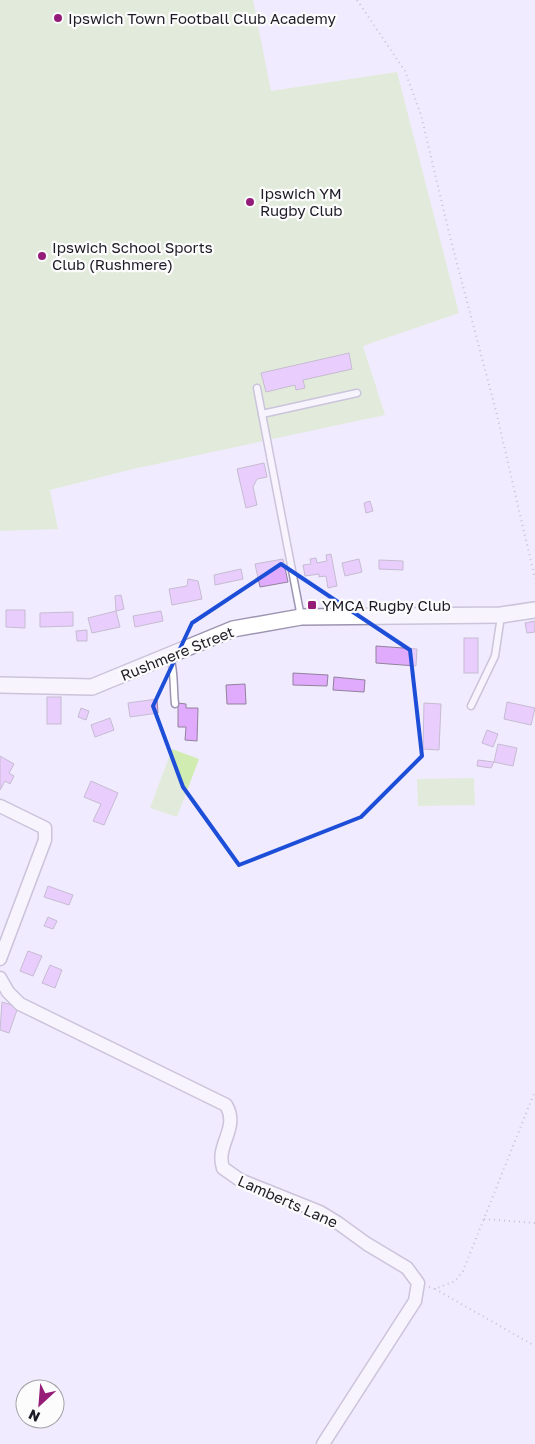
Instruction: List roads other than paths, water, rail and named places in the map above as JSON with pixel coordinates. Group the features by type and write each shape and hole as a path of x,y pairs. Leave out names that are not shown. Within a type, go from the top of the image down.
{"street":[{"name":"Rushmere Street","path":"0,685 92,687 233,629 301,617 501,615 535,610"},
{"path":"0,806 45,828 45,840 0,958"},
{"name":"Lamberts Lane","path":"0,978 8,992 20,1004 226,1105 231,1112 232,1121 221,1153 223,1168 240,1180 320,1212 338,1222 367,1244 407,1268 418,1282 415,1301 323,1444"}],"lane":[{"path":"257,388 301,617"},
{"path":"262,414 357,393"},
{"path":"470,706 495,656 501,615"},
{"path":"170,655 175,673 173,684 175,704"}],"place":[{"name":"Ipswich Town Football Club Academy","path":"58,18"},
{"name":"Ipswich YM Rugby Club","path":"250,202"},
{"name":"Ipswich School Sports Club (Rushmere)","path":"42,256"},
{"name":"YMCA Rugby Club","path":"312,605"}]}
